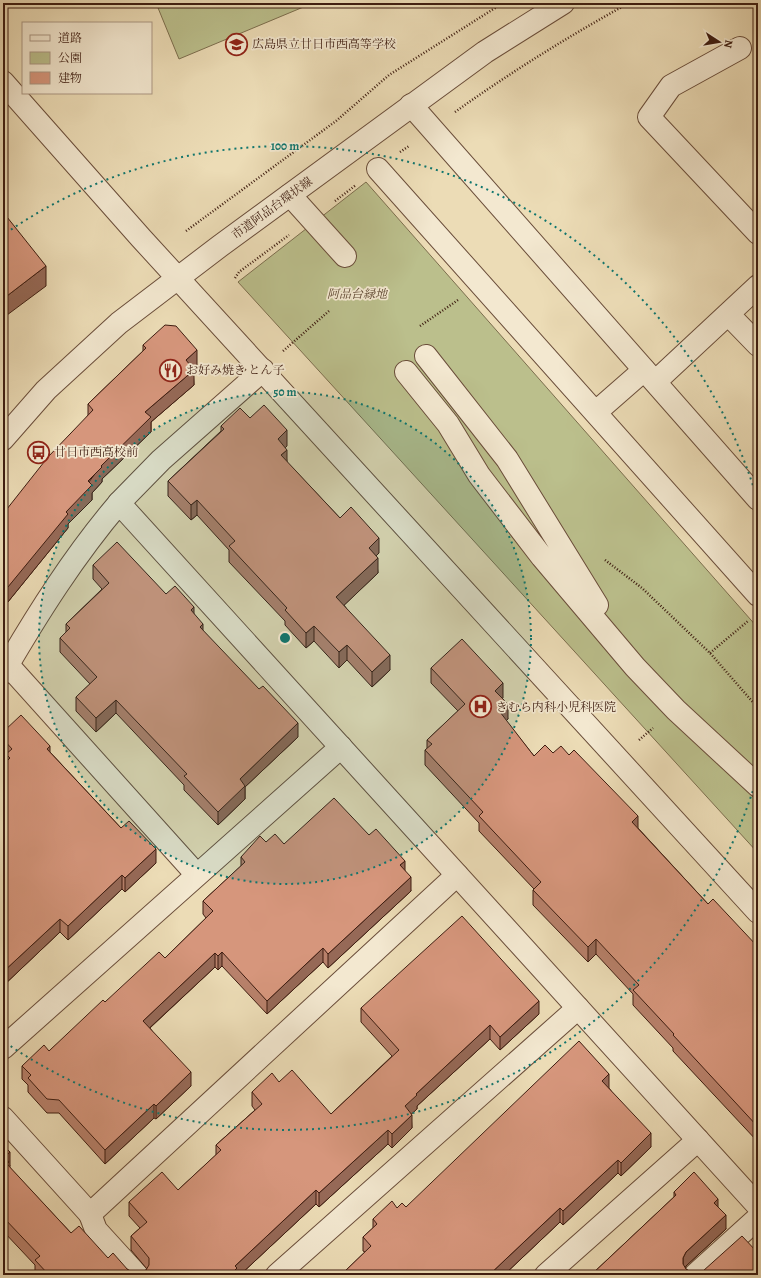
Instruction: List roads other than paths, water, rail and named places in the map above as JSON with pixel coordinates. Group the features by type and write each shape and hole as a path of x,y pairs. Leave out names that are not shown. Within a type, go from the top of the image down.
{"street":[{"name":"市道阿品台環状線","path":"3,439 46,390 104,336 178,278 484,52 562,3"},
{"path":"740,48 671,86 649,117 758,233"},
{"path":"3,82 141,238 758,912"},
{"path":"411,105 758,499"},
{"path":"378,169 758,595"},
{"path":"290,195 345,256"},
{"path":"596,412 650,376 728,314 758,286"},
{"path":"728,314 758,345"},
{"path":"426,356 507,460 635,667"},
{"path":"198,875 6,669 47,598 68,568 119,503 166,455 263,370"},
{"path":"406,372 448,424 479,475 542,557 635,667 676,710 758,786"},
{"path":"119,503 758,1206"},
{"path":"3,1048 341,747"},
{"path":"90,1214 457,875"},
{"path":"277,1275 578,1008"},
{"path":"3,1118 90,1214 96,1230 137,1275"},
{"path":"546,1275 698,1140"},
{"path":"695,1275 758,1218"}],"place":[{"name":"広島県立廿日市西高等学校","path":"237,44"},
{"name":"お好み焼き とん子","path":"171,370"},
{"name":"廿日市西高校前","path":"38,452"},
{"name":"きむら内科小児科医院","path":"480,707"}],"park label":[{"name":"阿品台緑地","path":"357,294"}]}
